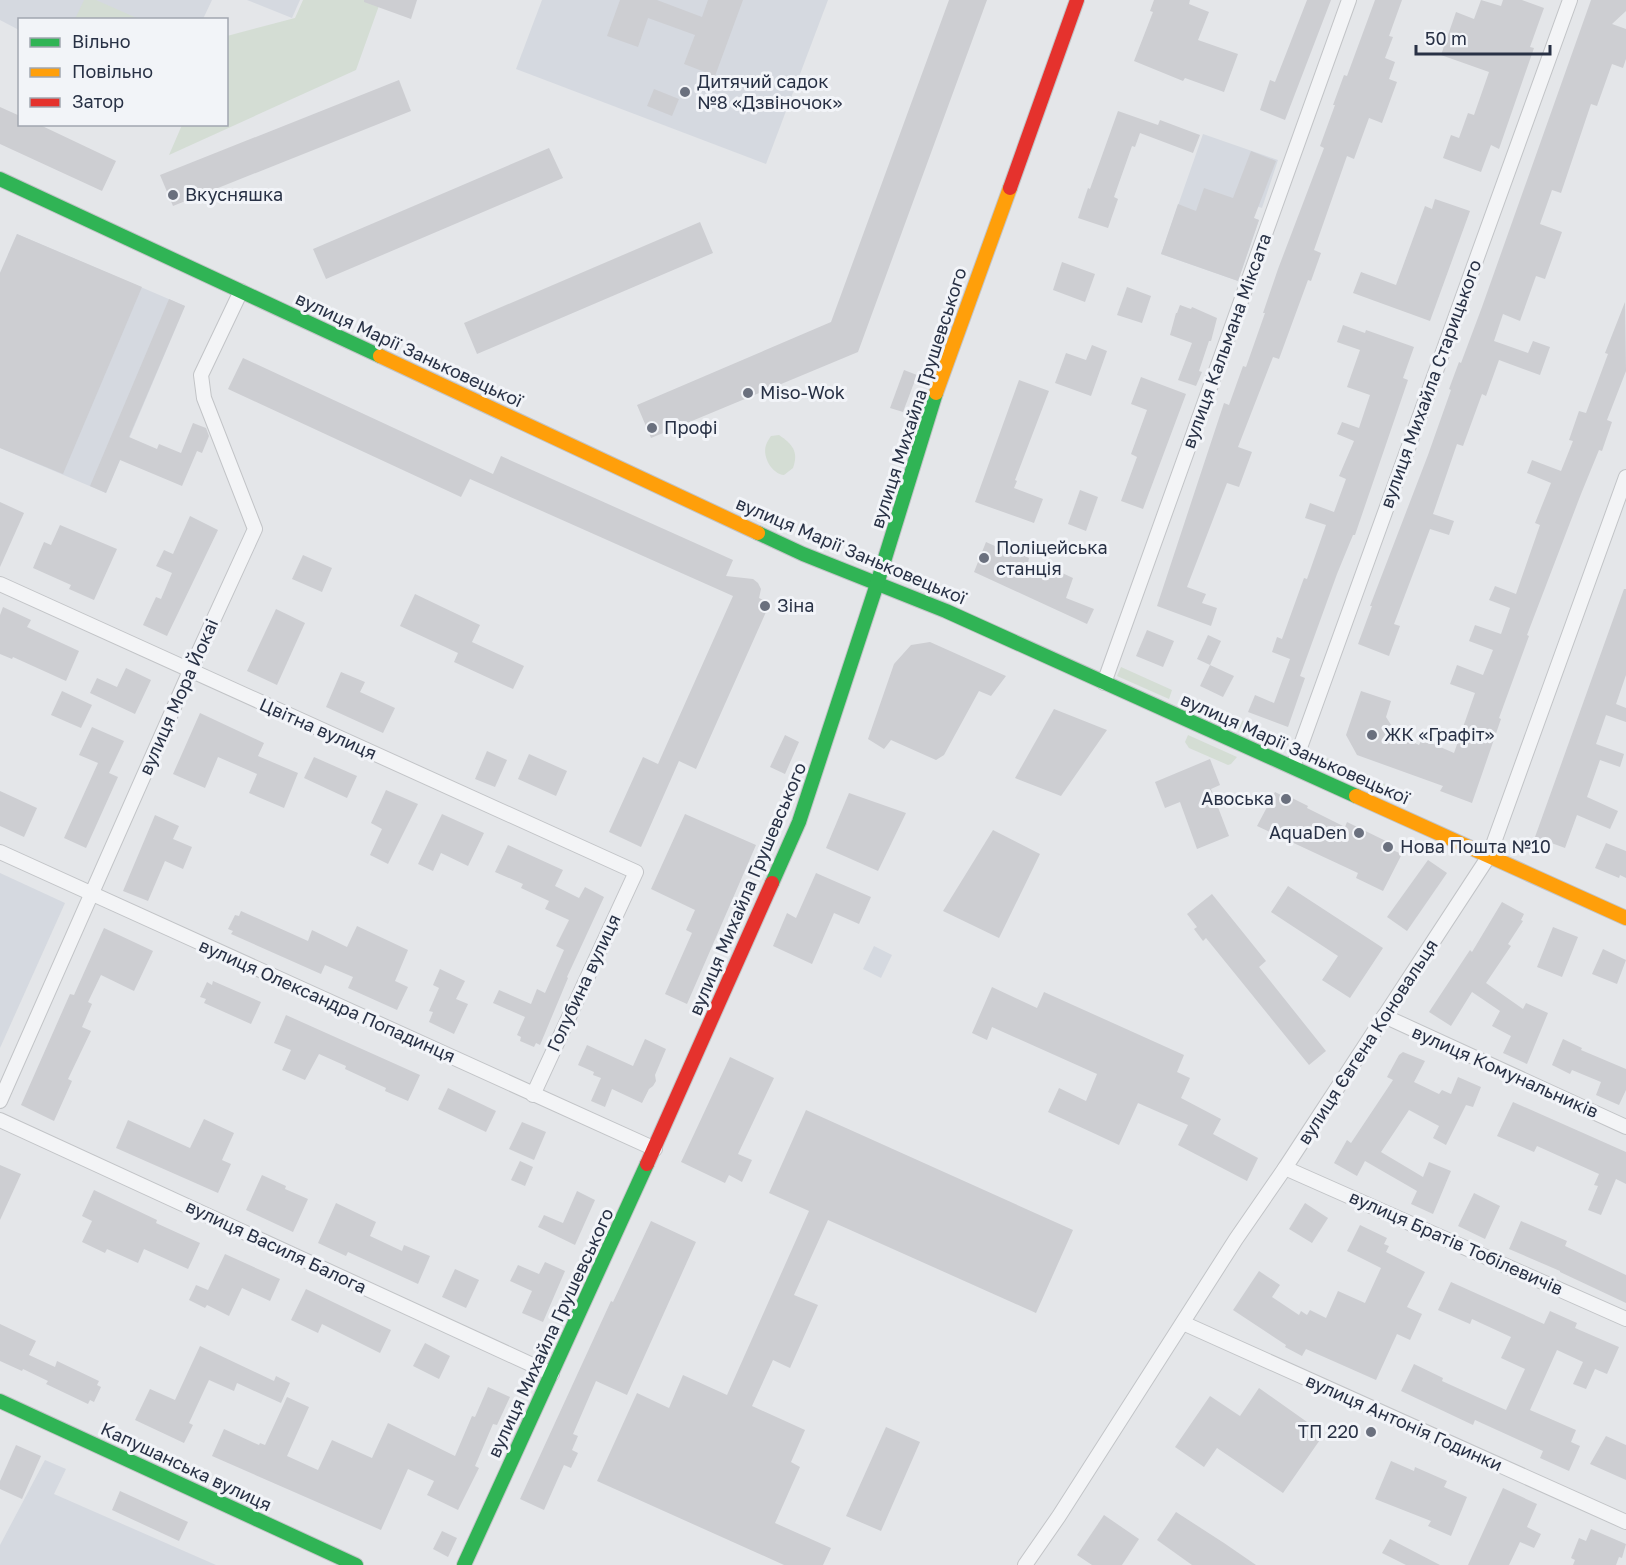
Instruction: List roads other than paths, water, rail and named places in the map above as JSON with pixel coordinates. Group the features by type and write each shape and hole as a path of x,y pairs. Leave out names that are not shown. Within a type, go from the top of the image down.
{"street":[{"name":"вулиця Михайла Грушевського","path":"464,1565 655,1149 799,822 933,403 1077,0"},
{"name":"вулиця Кальмана Міксата","path":"1104,683 1349,0"},
{"name":"вулиця Михайла Старицького","path":"1293,767 1570,0"},
{"name":"вулиця Марії Заньковецької","path":"0,180 803,554 939,608 1626,918"},
{"name":"вулиця Мора Йокаі","path":"0,1101 255,529 204,398 201,375 241,291"},
{"name":"вулиця Євгена Коновальця","path":"1025,1565 1059,1516 1236,1239 1490,856 1626,477"},
{"name":"Цвітна вулиця","path":"0,585 636,872"},
{"name":"вулиця Олександра Попадинця","path":"0,852 655,1149"},
{"name":"Голубина вулиця","path":"533,1095 636,872"},
{"name":"вулиця Комунальників","path":"1384,1016 1626,1127"},
{"name":"вулиця Василя Балога","path":"0,1120 552,1374"},
{"name":"вулиця Братів Тобілевичів","path":"1285,1167 1626,1319"},
{"name":"вулиця Антонія Годинки","path":"1183,1323 1626,1522"},
{"name":"Капушанська вулиця","path":"0,1401 340,1561 356,1565"}],"place":[{"name":"Дитячий садок №8 «Дзвіночок»","path":"685,92"},
{"name":"Вкусняшка","path":"173,195"},
{"name":"Miso-Wok","path":"748,393"},
{"name":"Профі","path":"652,428"},
{"name":"Поліцейська станція","path":"984,558"},
{"name":"Зіна","path":"765,606"},
{"name":"ЖК «Графіт»","path":"1372,735"},
{"name":"Авоська","path":"1286,799"},
{"name":"AquaDen","path":"1359,833"},
{"name":"Нова Пошта №10","path":"1388,847"},
{"name":"ТП 220","path":"1371,1432"}]}
